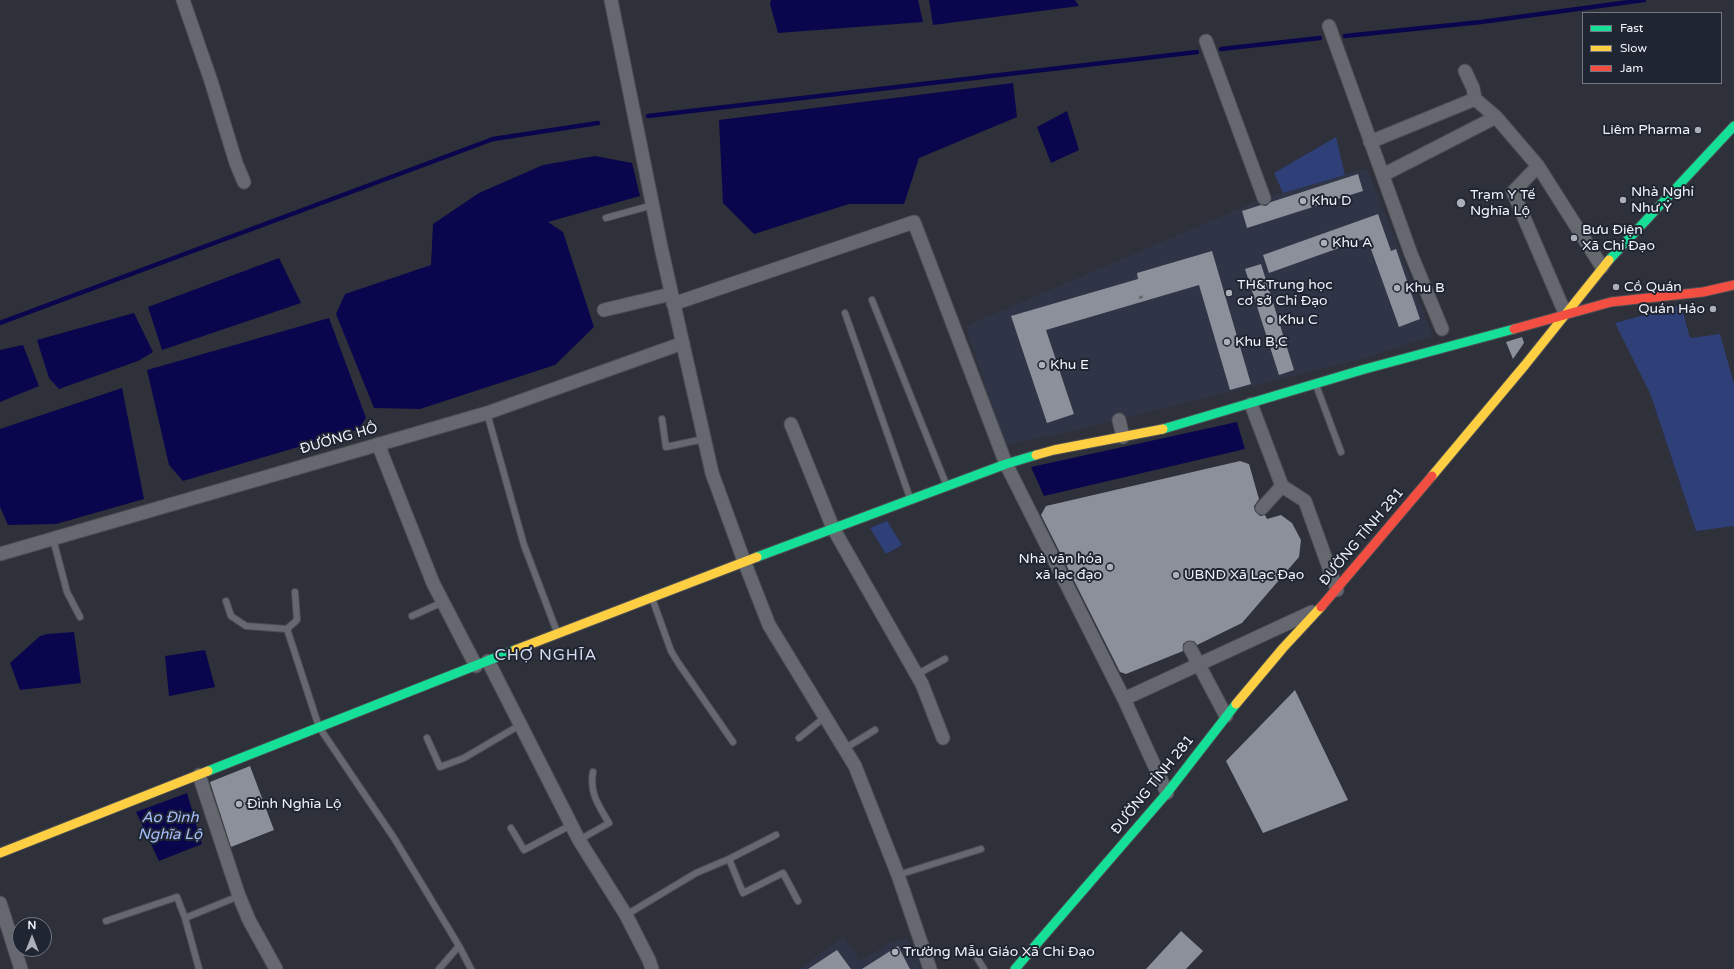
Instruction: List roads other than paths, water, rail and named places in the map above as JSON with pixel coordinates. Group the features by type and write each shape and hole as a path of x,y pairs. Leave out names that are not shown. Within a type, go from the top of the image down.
{"street":[{"path":"183,0 211,81 236,163 244,182"},
{"path":"611,0 672,299 712,473 744,561 770,625 855,766 898,875 930,969"},
{"path":"1329,26 1370,142 1442,330"},
{"path":"1206,40 1264,198"},
{"path":"1465,71 1473,88 1475,99 1496,117 1538,166 1602,266"},
{"path":"1370,142 1475,99"},
{"path":"1383,175 1496,117"},
{"name":"ĐƯỜNG TỈNH 281","path":"1015,969 1167,793 1226,716 1317,610 1337,590 1525,365 1602,266 1734,126"},
{"path":"1538,166 1513,192 1565,313"},
{"path":"604,310 672,299 914,222 1006,464 1124,699 1167,793"},
{"path":"0,853 744,561 1006,464 1054,450 1166,428 1315,384 1363,364 1565,313 1611,302 1703,292 1734,285"},
{"name":"ĐƯỜNG HỒ","path":"0,554 487,413 683,343"},
{"path":"1251,404 1282,486 1305,501 1337,590"},
{"path":"1119,420 1123,437"},
{"path":"792,424 832,528 922,684 943,738"},
{"path":"378,444 433,583 443,602 520,725 579,840 626,915 649,960 652,969"},
{"path":"1262,508 1282,486"},
{"path":"1124,699 1317,610"},
{"path":"1190,648 1200,664 1226,716"},
{"path":"199,775 239,896 249,920 276,969"},
{"path":"0,903 21,969"}],"lane":[{"path":"606,218 653,204"},
{"path":"872,300 946,486"},
{"path":"845,313 911,499"},
{"path":"1315,384 1341,452"},
{"path":"487,413 524,545 558,634"},
{"path":"662,419 666,447 704,439"},
{"path":"53,539 67,592 80,618"},
{"path":"226,601 231,616 246,626 288,629 297,620 295,592"},
{"path":"651,597 671,651 733,742"},
{"path":"412,616 443,602"},
{"path":"288,629 319,727 394,838 459,946 471,969"},
{"path":"916,675 945,659"},
{"path":"799,738 825,717"},
{"path":"427,738 440,767 464,758 520,725"},
{"path":"844,749 875,730"},
{"path":"579,840 609,823 590,784 593,772"},
{"path":"511,828 524,850 572,825"},
{"path":"626,915 696,873 729,859 776,835"},
{"path":"898,875 982,849"},
{"path":"729,859 743,893 784,874 798,901"},
{"path":"186,918 239,896"},
{"path":"106,921 177,897 186,918 199,969"},
{"path":"439,969 459,946"},
{"path":"974,953 984,969"}],"water":[{"path":"771,0 918,0 923,22 778,33 770,4"},
{"path":"929,0 1075,0 1079,6 933,25"},
{"path":"1013,83 1017,117 919,158 904,204 849,204 754,234 723,203 719,120"},
{"path":"1067,111 1079,150 1051,163 1037,127"},
{"path":"595,156 632,163 640,196 548,222 563,232 594,327 555,365 420,409 374,408 336,314 345,294 431,265 433,224 479,193 543,165"},
{"path":"279,258 301,303 162,350 148,307"},
{"path":"134,313 153,352 138,361 59,389 49,378 37,340"},
{"path":"329,318 366,418 359,429 183,481 169,465 147,370"},
{"path":"23,345 39,386 0,402 0,350"},
{"path":"122,388 144,499 56,524 8,525 0,507 0,429"},
{"path":"1237,422 1245,449 1044,496 1031,467"},
{"path":"74,632 81,683 20,690 10,663 40,636"},
{"path":"205,650 215,687 169,696 165,656"},
{"name":"Ao Đình Nghĩa Lộ","path":"187,793 202,844 159,861 136,812"}],"waterway":[{"path":"1345,36 1481,22 1644,0"},
{"path":"1221,49 1320,38"},
{"path":"648,116 1197,52"},
{"path":"0,323 493,139 598,123"}],"place":[{"name":"Liêm Pharma","path":"1698,130"},
{"name":"Nhà Nghỉ Như Ý","path":"1623,200"},
{"name":"Khu D","path":"1303,201"},
{"name":"Trạm Y Tế Nghĩa Lộ","path":"1461,203"},
{"name":"Bưu Điện Xã Chỉ Đạo","path":"1574,238"},
{"name":"Khu A","path":"1324,243"},
{"name":"Cồ Quán","path":"1616,287"},
{"name":"Khu B","path":"1397,288"},
{"name":"TH&Trung học cơ sở Chỉ Đạo","path":"1229,293"},
{"name":"Quán Hảo","path":"1713,309"},
{"name":"Khu C","path":"1270,320"},
{"name":"Khu B,C","path":"1227,342"},
{"name":"Khu E","path":"1042,365"},
{"name":"Nhà văn hóa xã lạc đạo","path":"1110,567"},
{"name":"UBND Xã Lạc Đạo","path":"1176,575"},
{"name":"Đình Nghĩa Lộ","path":"239,804"},
{"name":"Trường Mẫu Giáo Xã Chỉ Đạo","path":"895,952"}],"district":[{"name":"CHỢ NGHĨA","path":"546,656"}]}
